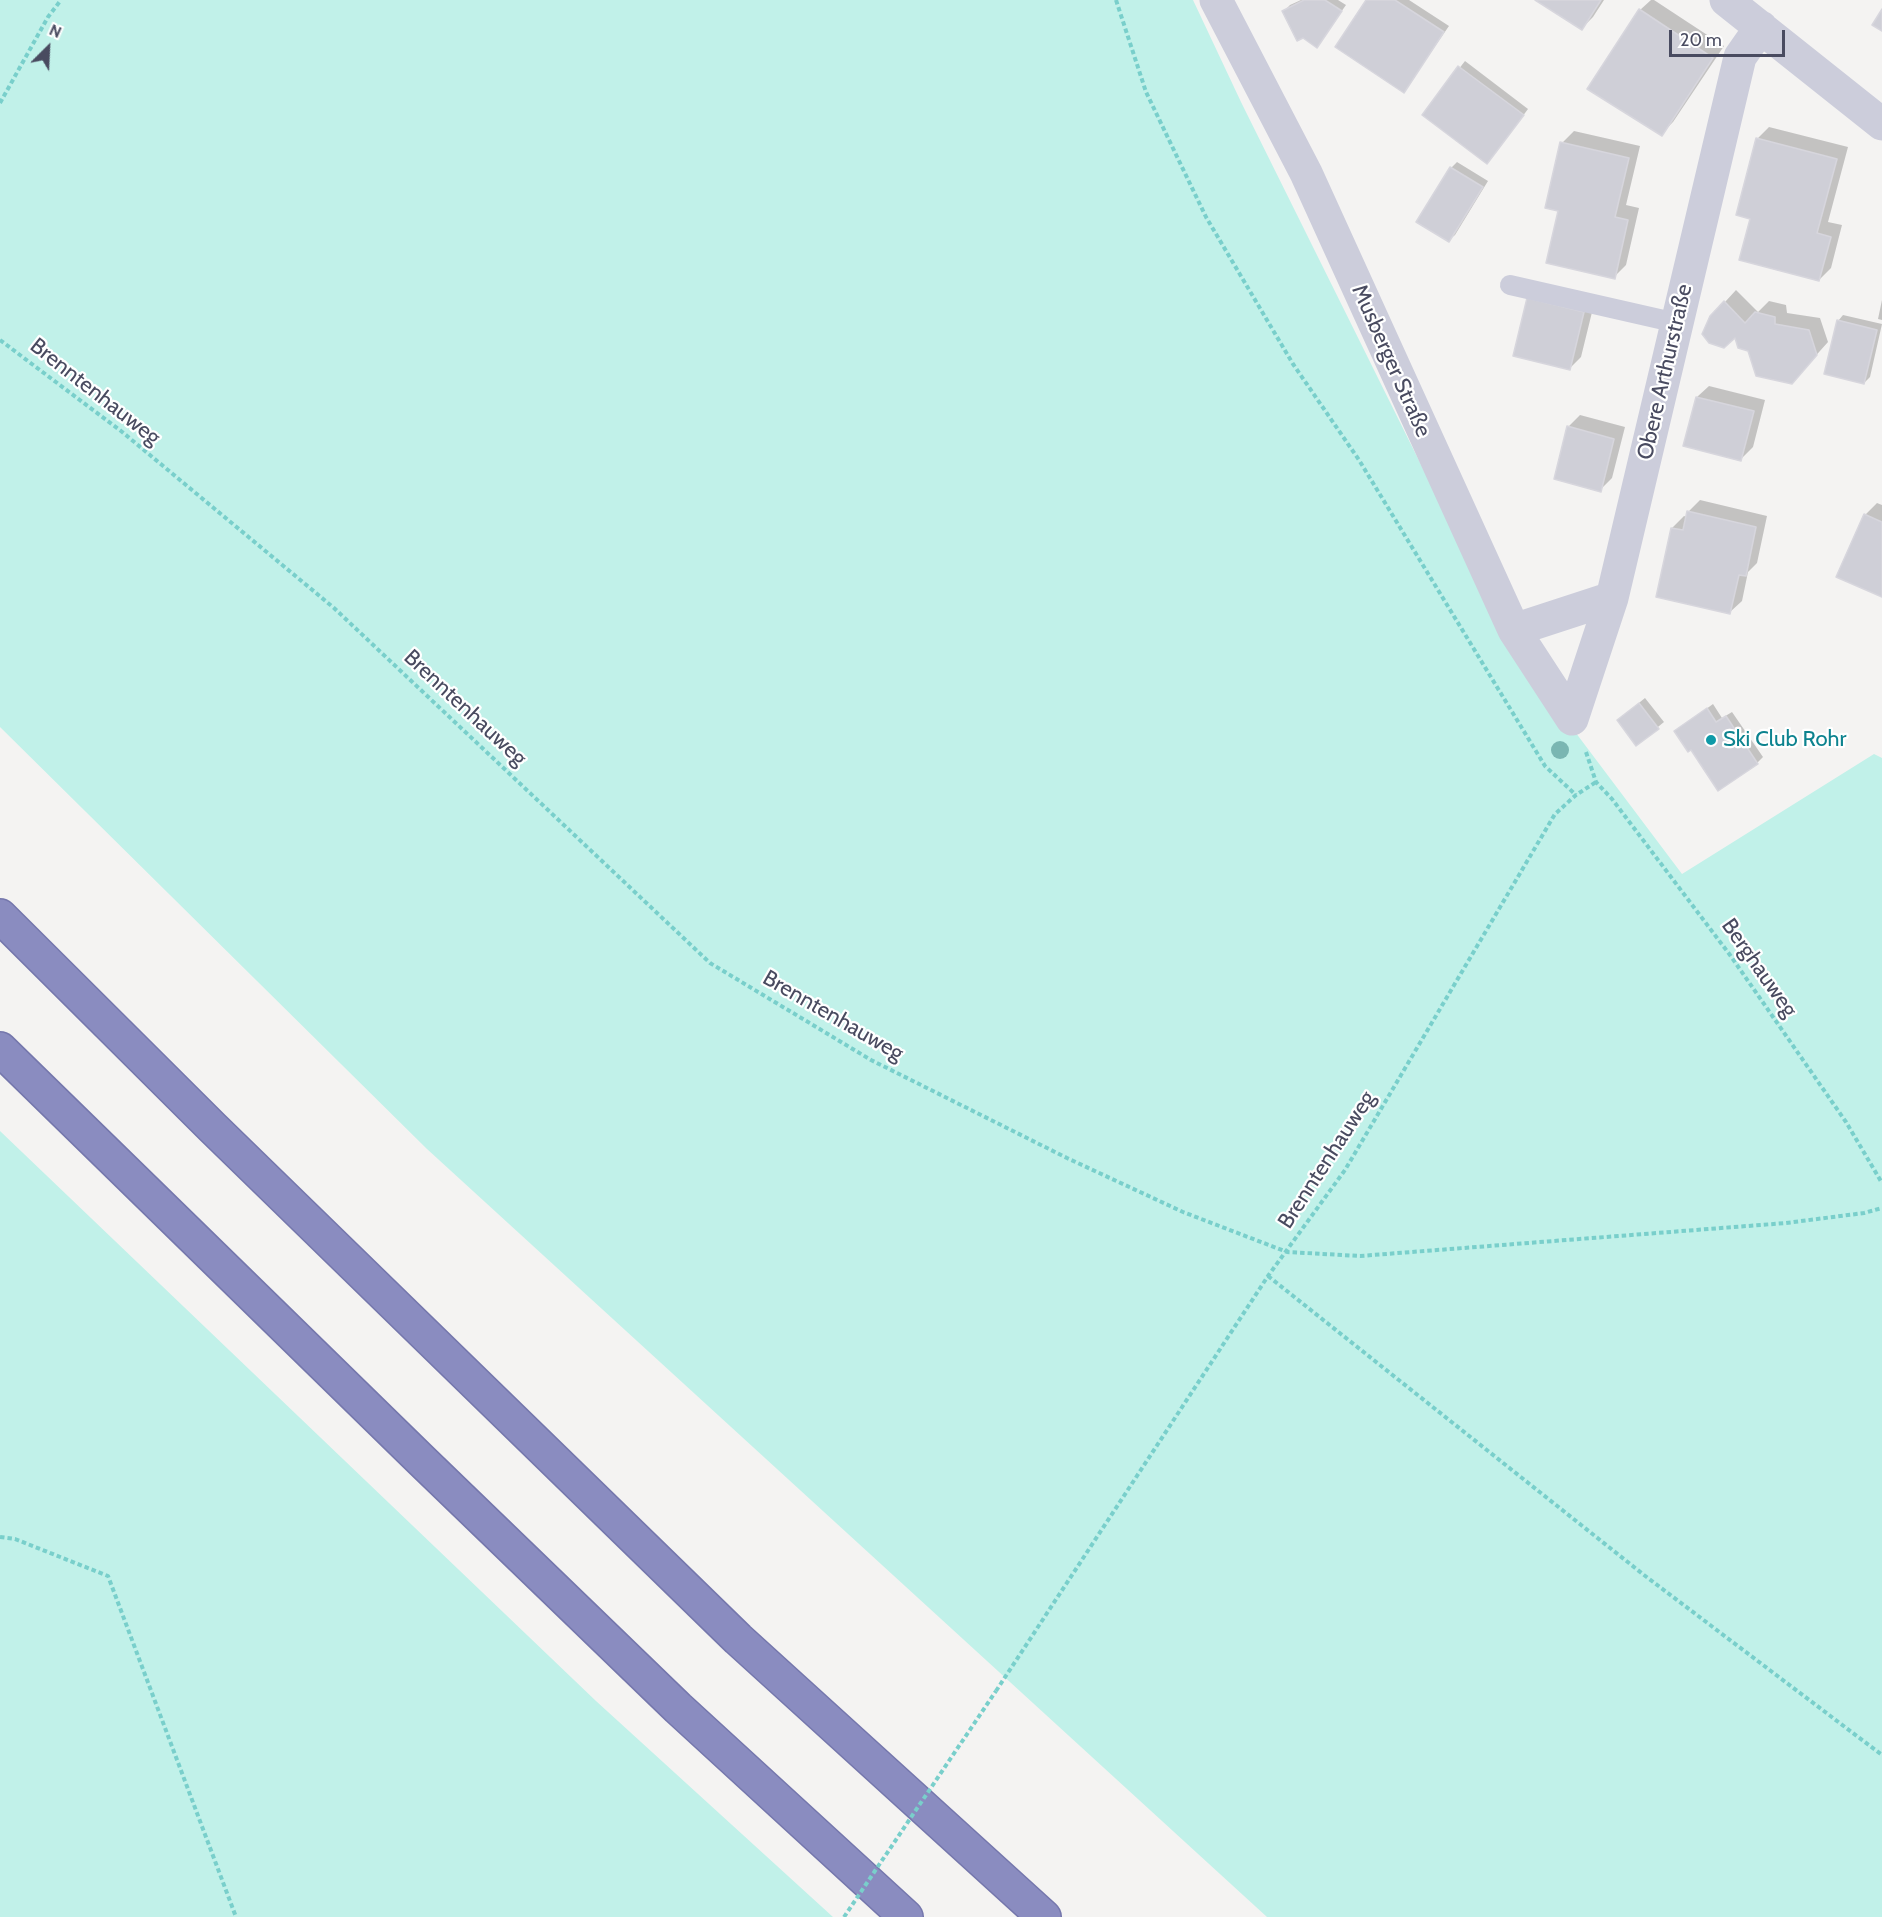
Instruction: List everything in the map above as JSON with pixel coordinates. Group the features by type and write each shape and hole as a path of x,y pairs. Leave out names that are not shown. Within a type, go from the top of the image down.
{"highway":[{"path":"0,916 212,1127 738,1639 1044,1917"},
{"path":"0,1049 678,1708 906,1917"}],"street":[{"name":"Musberger Straße","path":"1216,0 1306,173 1514,630 1572,719"},
{"path":"1726,0 1882,124"},
{"name":"Obere Arthurstraße","path":"1572,719 1611,598 1740,57 1761,27"},
{"path":"1514,630 1611,598"}],"lane":[{"path":"1510,285 1677,323"}],"path":[{"path":"0,103 48,17 61,0"},
{"path":"1116,0 1146,92 1206,217 1293,364 1365,469 1545,766 1576,795"},
{"name":"Brenntenhauweg","path":"0,340 121,431 334,608 710,963 871,1060 1067,1158 1184,1212 1287,1252 1345,1170 1554,814 1596,782"},
{"name":"Berghauweg","path":"1596,782 1612,799 1731,955 1846,1122 1882,1183"},
{"path":"844,1917 1268,1276 1287,1252 1360,1256 1786,1223 1864,1213 1882,1208"},
{"path":"1268,1276 1634,1567 1882,1755"},
{"path":"0,1537 15,1539 108,1576 236,1917"}],"shaded area":[{"path":"0,0 1193,0 1241,102 1512,648 1682,874 1874,754 1882,758 1882,1917 1267,1917 427,1149 0,727"},
{"path":"0,1131 596,1701 833,1917 0,1917"}],"building":[{"path":"1304,0 1325,0 1342,11 1317,48 1303,38 1297,41 1282,11"},
{"path":"1366,0 1395,0 1444,32 1404,93 1335,47"},
{"path":"1535,0 1601,0 1582,30"},
{"path":"1639,9 1713,58 1662,136 1587,89"},
{"path":"1882,9 1882,31 1872,25"},
{"path":"1458,66 1524,115 1487,164 1422,115"},
{"path":"1756,138 1837,159 1817,233 1831,237 1819,281 1739,260 1750,219 1736,215"},
{"path":"1560,142 1629,158 1615,217 1628,220 1615,279 1546,263 1558,211 1545,208"},
{"path":"1450,167 1483,187 1449,242 1416,222"},
{"path":"1527,298 1584,312 1570,370 1513,356"},
{"path":"1724,301 1745,323 1755,312 1775,317 1775,324 1809,330 1817,355 1792,384 1756,376 1748,351 1738,348 1735,338 1724,348 1709,343 1702,334 1710,316"},
{"path":"1837,320 1877,330 1864,384 1824,374"},
{"path":"1696,397 1754,411 1741,461 1683,446"},
{"path":"1567,426 1614,439 1601,492 1554,479"},
{"path":"1687,511 1756,527 1746,576 1739,575 1730,614 1656,597 1671,528 1683,530"},
{"path":"1864,514 1882,522 1882,597 1836,577"},
{"path":"1639,703 1659,729 1636,746 1617,720"},
{"name":"Ski Club Rohr","path":"1707,708 1716,722 1726,716 1758,764 1718,791 1691,750 1688,752 1674,731"}],"place":[{"name":"Ski Club Rohr","path":"1711,740"}]}
